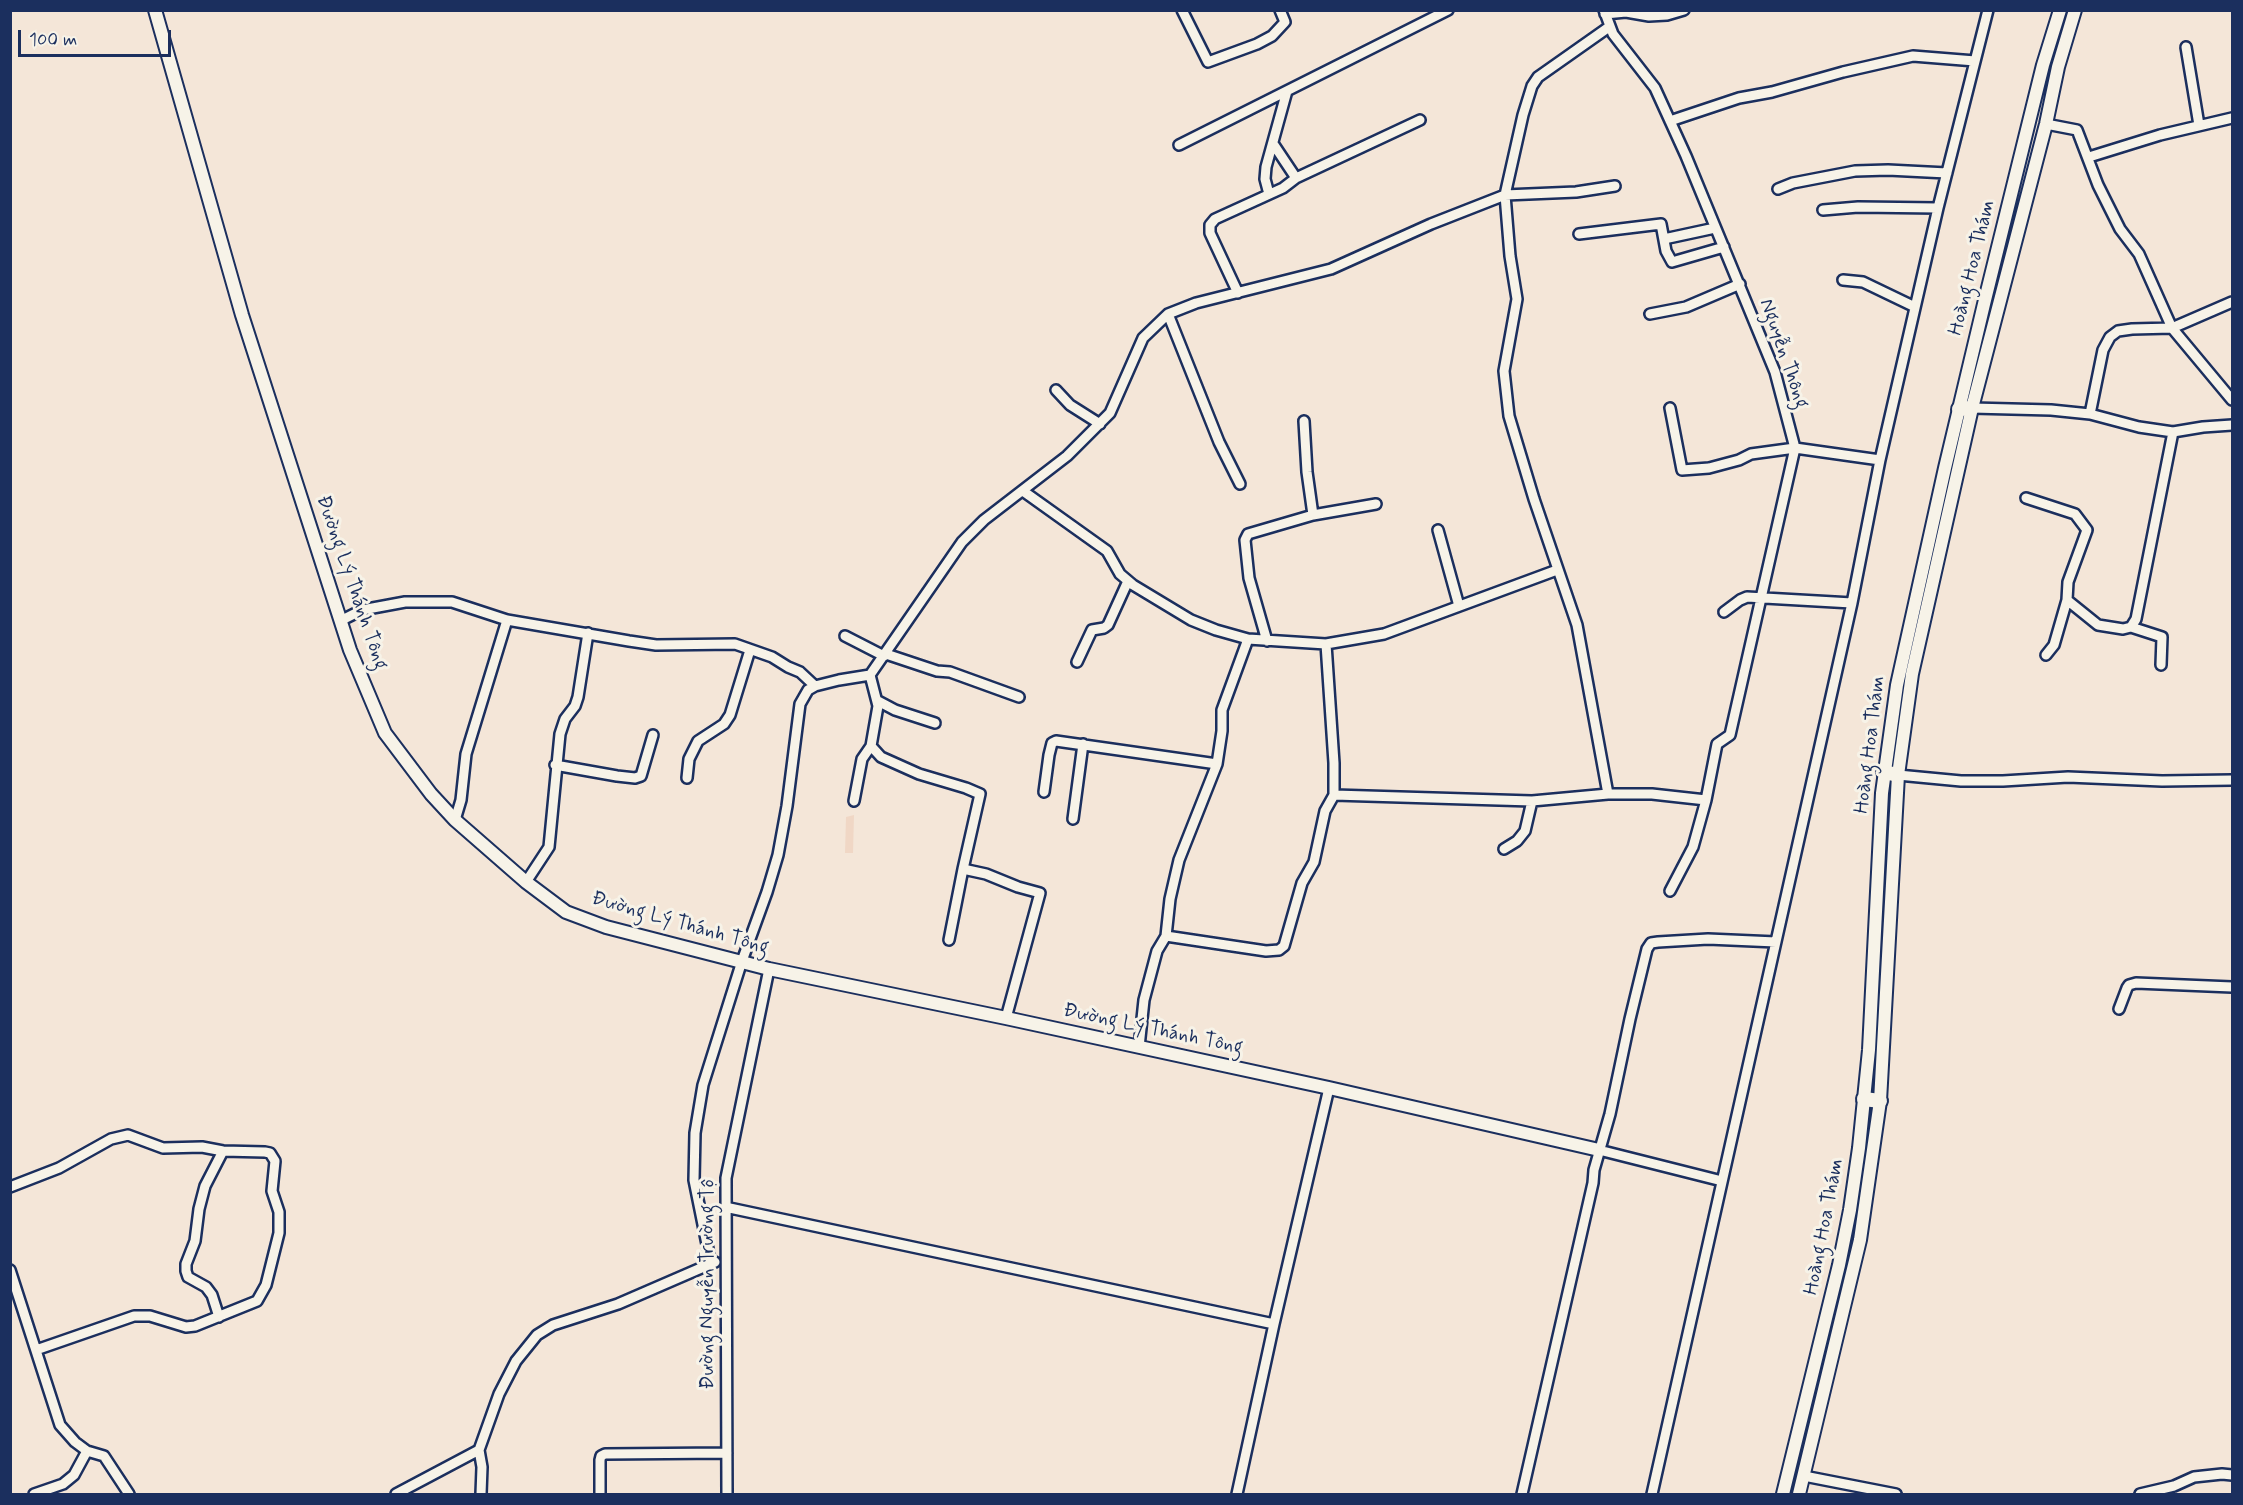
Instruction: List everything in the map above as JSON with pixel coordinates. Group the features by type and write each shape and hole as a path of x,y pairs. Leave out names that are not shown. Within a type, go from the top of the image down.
{"main road":[{"name":"Đường Lý Thánh Tông","path":"155,10 242,315 350,650 385,733 431,794 455,820 526,882 566,912 606,927 769,969 1329,1088 1599,1150"},
{"name":"Hoàng Hoa Thám","path":"1783,1494 1839,1265 1850,1210 1869,1050 1897,685 1965,409 2043,65 2061,10"},
{"name":"Hoàng Hoa Thám","path":"1965,409 2046,124 2058,67 2075,10"},
{"name":"Hoàng Hoa Thám","path":"1799,1494 1860,1240 1880,1101 1891,773"},
{"path":"1864,1099 1880,1101"}],"street":[{"path":"1182,10 1208,62 1272,36 1285,22 1280,10"},
{"path":"1179,145 1448,10"},
{"path":"1604,12 1626,12 1649,16 1667,15 1684,10"},
{"path":"1652,1494 1852,603 1880,460 1938,208 1988,10"},
{"name":"Nguyễn Thông","path":"1604,12 1613,34 1655,88 1670,121 1775,372 1795,448 1730,735 1717,744 1706,800"},
{"path":"1608,794 1577,626 1509,416 1504,371 1517,299 1509,256 1504,195 1522,115 1532,86 1538,77 1610,27"},
{"path":"2186,47 2199,125"},
{"path":"1670,121 1738,99 1913,56 1975,61"},
{"path":"1269,194 1265,179 1266,167 1274,145 1287,91"},
{"path":"2089,157 2199,125 2232,118"},
{"path":"1238,292 1210,233 1210,225 1215,219 1420,120"},
{"path":"2046,124 2077,130 2098,185 2120,229 2139,254 2172,328 2232,400"},
{"path":"1274,145 1296,178"},
{"path":"1778,189 1793,183 1855,171 1947,173"},
{"path":"711,1264 694,1180 695,1133 703,1085 778,855 787,806 800,704 808,690 815,686 870,675 962,542 984,520 1067,456 1110,413 1143,338 1168,314 1196,303 1331,269 1431,224 1504,195 1576,192 1615,186"},
{"path":"1823,210 1858,207 1938,208"},
{"path":"1579,234 1661,224 1666,251 1672,262 1724,247"},
{"path":"1664,239 1715,228"},
{"path":"1843,280 1863,282 1916,307"},
{"path":"1650,314 1686,307 1740,284"},
{"path":"2090,414 2103,350 2110,337 2118,331 2132,328 2172,328 2232,302"},
{"path":"1168,314 1219,442 1240,484"},
{"path":"1056,390 1071,405 1100,424"},
{"path":"1670,408 1682,470 1709,468 1739,460 1751,454 1795,448 1880,460"},
{"path":"1965,409 2042,410 2090,414 2173,432 2232,425"},
{"path":"1304,421 1306,472 1313,515"},
{"path":"2131,627 2136,619 2173,432"},
{"path":"1023,491 1107,550 1120,574 1128,580 1191,620 1248,639 1326,644 1384,634 1557,570"},
{"path":"2026,498 2075,514 2087,530 2068,582 2067,600 2054,645 2046,655"},
{"path":"1267,641 1249,578 1245,540 1248,534 1313,515 1376,504"},
{"path":"1438,530 1459,606"},
{"path":"1077,662 1092,630 1108,625 1128,580"},
{"path":"1724,612 1747,597 1852,603"},
{"path":"2067,600 2098,625 2122,629 2131,627 2162,637 2161,665"},
{"path":"342,620 362,610 405,602 453,602 507,620 656,645 735,644 772,657 800,672 815,686"},
{"path":"455,820 461,800 466,754 507,620"},
{"path":"526,882 549,847 555,765 560,734 565,719 575,706 578,697 588,633"},
{"path":"845,636 885,655 937,671 950,672 1019,697"},
{"path":"1139,1047 1144,1000 1157,951 1166,936 1170,899 1179,860 1217,764 1222,731 1222,710 1248,639"},
{"path":"1166,936 1266,951 1279,951 1284,946 1302,883 1314,862 1325,811 1334,795 1326,644"},
{"path":"687,778 690,759 698,741 724,724 730,715 750,650"},
{"path":"854,801 862,759 872,746 878,701 870,675"},
{"path":"878,701 895,710 935,723"},
{"path":"555,765 635,778 641,776 653,735"},
{"path":"1044,792 1052,743 1056,741 1217,764"},
{"path":"1073,819 1083,744"},
{"path":"872,746 881,757 919,774 980,794 949,940"},
{"path":"1891,773 1960,781 2068,777 2162,782 2232,780"},
{"path":"1334,795 1533,801 1608,794 1652,794 1706,800 1693,847 1670,891"},
{"path":"1504,849 1517,841 1525,831 1533,801"},
{"path":"963,868 1040,893 1006,1018"},
{"path":"1522,1494 1599,1150 1610,1114 1633,1007 1651,943 1708,939 1776,942"},
{"name":"Đường Nguyễn Trường Tộ","path":"727,1494 726,1178 769,969"},
{"path":"2119,1009 2129,985 2136,983 2232,987"},
{"path":"1237,1494 1329,1088"},
{"path":"10,1187 59,1168 99,1145 128,1134 163,1148 202,1147 223,1151 265,1152 274,1156 275,1161 272,1191 279,1212 279,1226 266,1285 257,1301 195,1326 186,1326 150,1316 134,1316 36,1350"},
{"path":"1599,1150 1722,1181"},
{"path":"219,1317 212,1295 206,1287 188,1277 186,1264 195,1241 205,1186 223,1151"},
{"path":"725,1207 1274,1324"},
{"path":"482,1494 482,1467 479,1450 499,1394 516,1361 537,1335 553,1325 618,1304 725,1257"},
{"path":"10,1270 60,1425 75,1442 87,1451 104,1456 129,1494"},
{"path":"396,1494 479,1450"},
{"path":"34,1494 63,1484 74,1475 87,1451"},
{"path":"600,1494 600,1460 605,1454 727,1453"},
{"path":"2140,1494 2173,1490 2194,1477 2232,1475"},
{"path":"1804,1476 1896,1494"}],"shaded area":[{"path":"854,815 853,853 845,853 846,817"}]}
